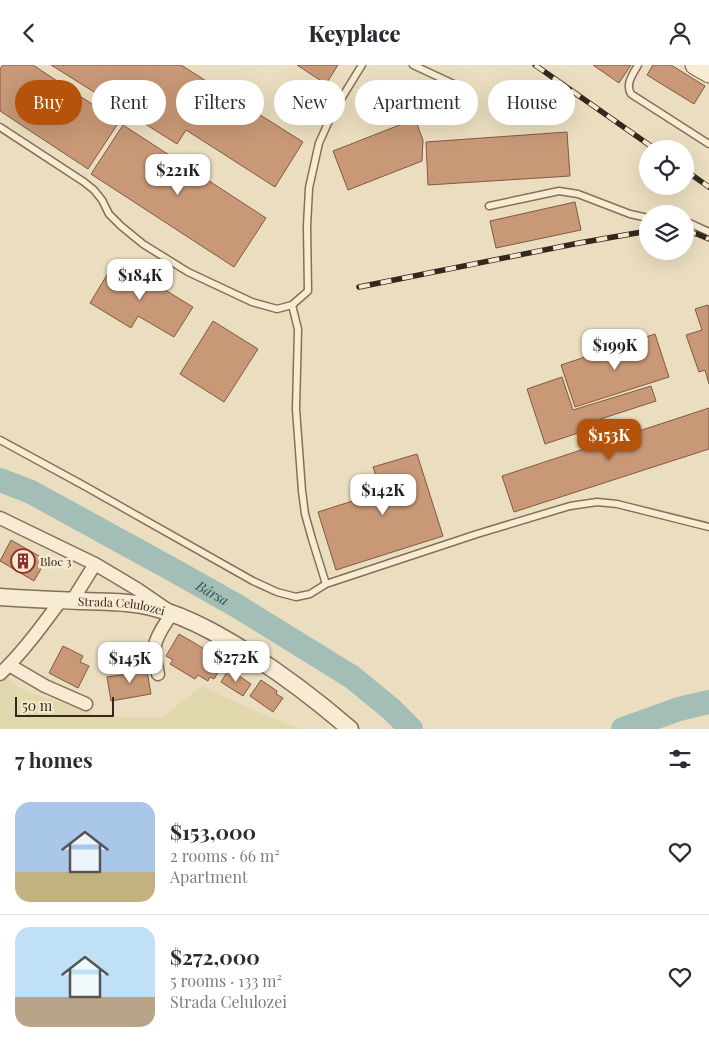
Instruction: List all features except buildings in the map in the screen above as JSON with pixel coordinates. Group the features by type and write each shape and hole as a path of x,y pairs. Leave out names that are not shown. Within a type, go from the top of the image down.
{"main road":[{"path":"696,65 709,73"}],"street":[{"name":"Strada Celulozei","path":"0,518 96,564 172,613"},
{"name":"Strada Celulozei","path":"5,670 96,564"},
{"name":"Strada Celulozei","path":"0,597 130,603 172,613 230,641 272,668 320,703 350,729"},
{"path":"158,674 155,644 172,613"},
{"path":"5,670 86,704"}],"lane":[{"path":"0,127 94,190 109,214 143,245 188,273 252,302 277,309 292,305 308,291 307,235 309,188 319,143 333,112 362,65"},
{"path":"413,65 445,80"},
{"path":"638,65 629,83 628,89 631,94 709,144"},
{"path":"489,206 559,191 578,194 639,216"},
{"path":"694,225 709,232"},
{"path":"292,305 298,329 296,409 302,491 305,514 326,584"},
{"path":"0,440 253,581 277,592 296,597 310,594 326,584 477,534 570,506 597,502 617,504 709,527"}],"shaded area":[{"path":"7,678 21,689 103,717 162,717 202,686 299,729 0,729 0,683"}],"waterway":[{"name":"Bârsa","path":"0,480 31,492 237,606 352,677 391,709 411,729"},
{"name":"Bârsa","path":"623,729 679,709 709,702"}],"railway":[{"path":"535,65 642,140"},
{"path":"694,176 709,187"},
{"path":"359,287 639,233"},
{"path":"694,234 709,239"}],"place":[{"name":"Bloc 3","path":"23,561"}]}
